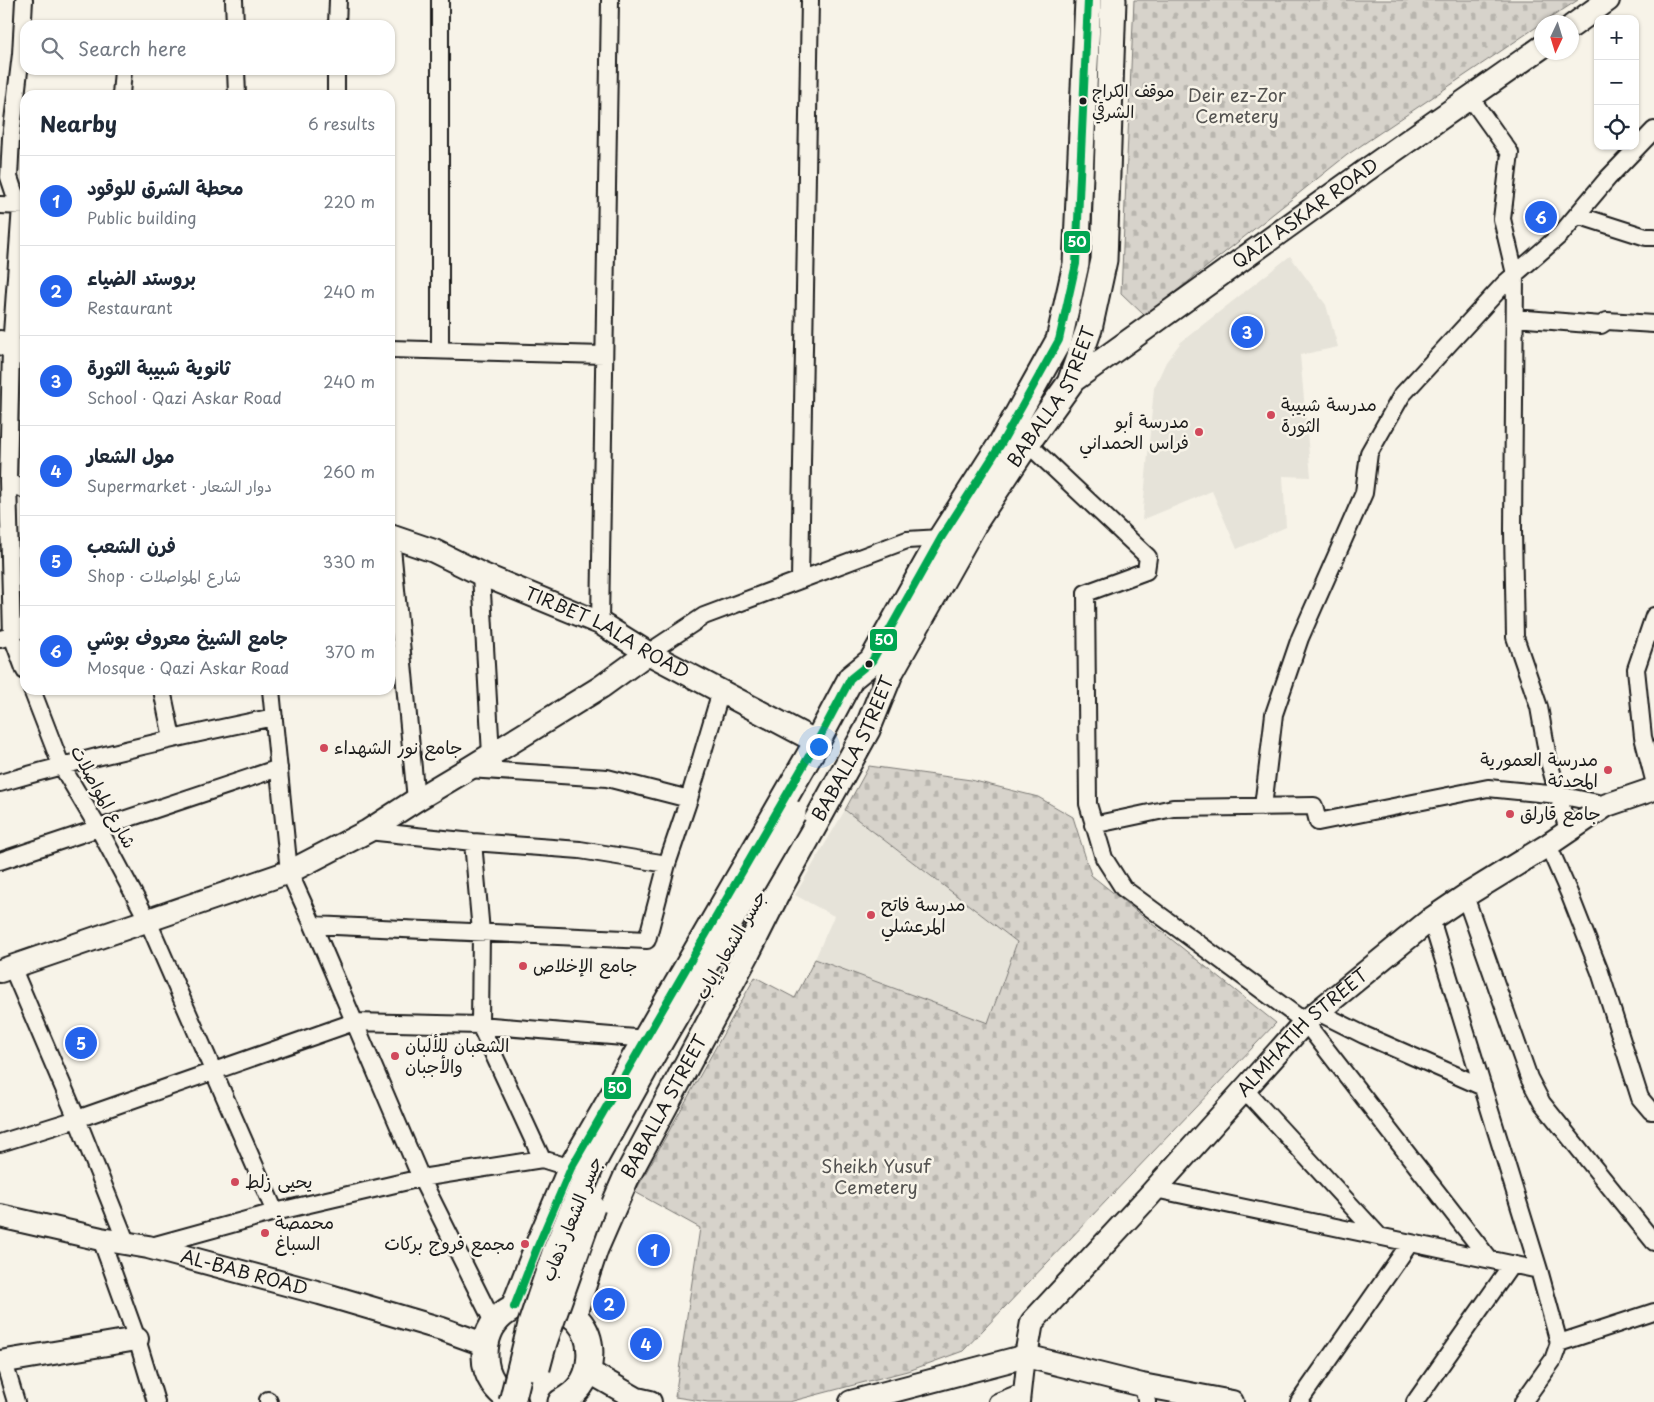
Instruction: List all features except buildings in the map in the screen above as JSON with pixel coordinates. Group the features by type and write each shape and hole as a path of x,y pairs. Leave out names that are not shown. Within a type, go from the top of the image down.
{"main road":[{"name":"BABALLA STREET","path":"573,1316 595,1250 626,1178 867,730 881,666 941,538 1001,444 1059,340 1076,264 1088,0"},
{"name":"BABALLA STREET","path":"514,1307 572,1168 818,742 851,678 881,666 1027,443 1070,383 1089,329 1104,260 1113,0"},
{"path":"1579,21 1608,0"},
{"name":"QAZI ASKAR ROAD","path":"1070,383 1534,53"},
{"name":"TIRBET LALA ROAD","path":"395,538 434,551 482,574 600,623 648,653 818,742"},
{"path":"6,969 147,919 289,872 368,831 601,687 648,653"},
{"path":"798,817 881,666"},
{"name":"ALMHATIH STREET","path":"1026,1356 1032,1322 1312,1017 1431,920 1465,896 1607,806 1654,789"},
{"name":"جسر الشعار ذهاب","path":"506,1399 556,1253 590,1166 653,1054 798,817"},
{"name":"جسر الشعار إياب","path":"528,1402 544,1342 581,1236 606,1172 730,946 798,817"},
{"name":"AL-BAB ROAD","path":"0,1216 137,1245 320,1293 442,1329 490,1334"},
{"path":"506,1399 492,1382 487,1370 485,1358 490,1334 503,1314 514,1307 534,1302 545,1302 555,1305 573,1316 583,1327 589,1341 591,1356 588,1371 583,1382 575,1392 561,1402"},
{"path":"2,1362 137,1339"},
{"path":"851,1402 1026,1356 1144,1393 1232,1402"},
{"path":"588,1371 637,1399 650,1402"}],"street":[{"path":"23,20 24,0"},
{"path":"234,0 235,20"},
{"path":"337,20 338,0"},
{"path":"440,0 440,350"},
{"path":"600,623 610,0"},
{"path":"800,580 810,0"},
{"path":"20,62 11,138 9,177 14,192 20,201"},
{"path":"121,90 123,75"},
{"path":"236,75 237,90"},
{"path":"336,75 336,90"},
{"path":"1470,97 1510,153 1502,219 1515,274 1513,531 1515,637 1539,708 1548,758 1568,831"},
{"path":"1263,807 1274,714 1300,638 1364,493 1369,453 1402,394 1505,283 1560,235 1608,178 1654,130"},
{"path":"0,205 20,206"},
{"path":"1577,215 1646,237 1654,237"},
{"path":"20,245 12,348 6,638 20,662"},
{"path":"1515,318 1602,325 1607,321 1654,324"},
{"path":"395,349 604,355"},
{"path":"1027,443 1148,557 1146,571 1086,593 1088,804 1104,858 1123,888 1312,1017 1364,1035 1483,1087"},
{"path":"8,481 20,487"},
{"path":"648,653 704,616 907,540 941,538"},
{"path":"482,574 491,755"},
{"path":"395,579 416,800"},
{"path":"1654,616 1636,669 1643,737 1654,780"},
{"path":"6,638 20,628"},
{"path":"314,925 647,940 667,864 689,799 721,692"},
{"name":"شارع المواصلات","path":"34,695 60,765 99,829 147,919 275,1212"},
{"path":"163,695 172,738"},
{"path":"272,695 289,872 314,925 420,1178 490,1334"},
{"path":"0,783 60,765 172,738 274,717"},
{"path":"0,861 279,768"},
{"path":"468,769 607,778 689,799"},
{"path":"1093,825 1173,808 1314,806 1318,822 1488,788 1559,795 1607,806"},
{"path":"368,831 580,850 667,864"},
{"path":"474,842 480,932 480,1025 542,1159"},
{"path":"1548,845 1600,972 1640,1098 1647,1108 1654,1111"},
{"path":"1465,896 1529,1078 1542,1103 1654,1242"},
{"path":"1431,920 1539,1270 1559,1343 1553,1360 1523,1402"},
{"path":"6,969 137,1245 420,1178 542,1159 572,1168"},
{"path":"1312,1017 1489,1259"},
{"path":"0,1143 77,1119 354,1022 480,1025 647,1039"},
{"path":"1245,1090 1378,1236"},
{"path":"1155,1189 1539,1270"},
{"path":"102,1238 137,1339 156,1402"},
{"path":"1299,1402 1410,1243"},
{"path":"1416,1402 1512,1264"},
{"path":"1559,1343 1654,1312"},
{"path":"997,1402 1021,1397 1026,1356"},
{"path":"2,1362 16,1402"}],"shaded area":[{"path":"1290,256 1326,305 1338,347 1300,355 1311,477 1283,476 1286,527 1237,549 1212,491 1142,520 1154,388 1166,362 1181,342"},
{"path":"845,810 1017,942 988,1023 815,959 834,916 795,895"}],"green space":[{"name":"Deir ez-Zor Cemetery","path":"1134,0 1578,0 1555,15 1534,15 1534,29 1347,155 1145,316 1121,293"},
{"name":"Sheikh Yusuf Cemetery","path":"869,766 971,780 1038,797 1073,817 1091,875 1276,1023 963,1351 911,1370 789,1402 708,1402 675,1397 700,1228 635,1192 755,977 795,998 815,959 988,1023 1017,942 845,810"}],"transit line":[{"name":"50","path":"514,1307 571,1168 817,742 851,678 872,661 941,538 1001,444 1059,340 1076,264 1088,0"}],"place":[{"name":"موقف الكراج الشرقي","path":"1083,101"},
{"name":"جامع الشيخ معروف بوشي","path":"1541,217"},
{"name":"ثانوية شبيبة الثورة","path":"1247,332"},
{"name":"مدرسة شبيبة الثورة","path":"1271,415"},
{"name":"مدرسة أبو فراس الحمداني","path":"1199,432"},
{"name":"جامع نور الشهداء","path":"324,748"},
{"name":"مدرسة العمورية المحدثة","path":"1608,770"},
{"name":"جامع قارلق","path":"1510,814"},
{"name":"مدرسة فاتح المرعشلي","path":"871,915"},
{"name":"جامع الإخلاص","path":"523,966"},
{"name":"فرن الشعب","path":"81,1043"},
{"name":"الشعبان للألبان والأجبان","path":"395,1056"},
{"name":"يحيى زلط","path":"235,1182"},
{"name":"محمصة السباغ","path":"265,1233"},
{"name":"مجمع فروج بركات","path":"525,1244"},
{"name":"محطة الشرق للوقود","path":"654,1250"},
{"name":"بروستد الضياء","path":"609,1304"},
{"name":"مول الشعار","path":"646,1344"}]}
